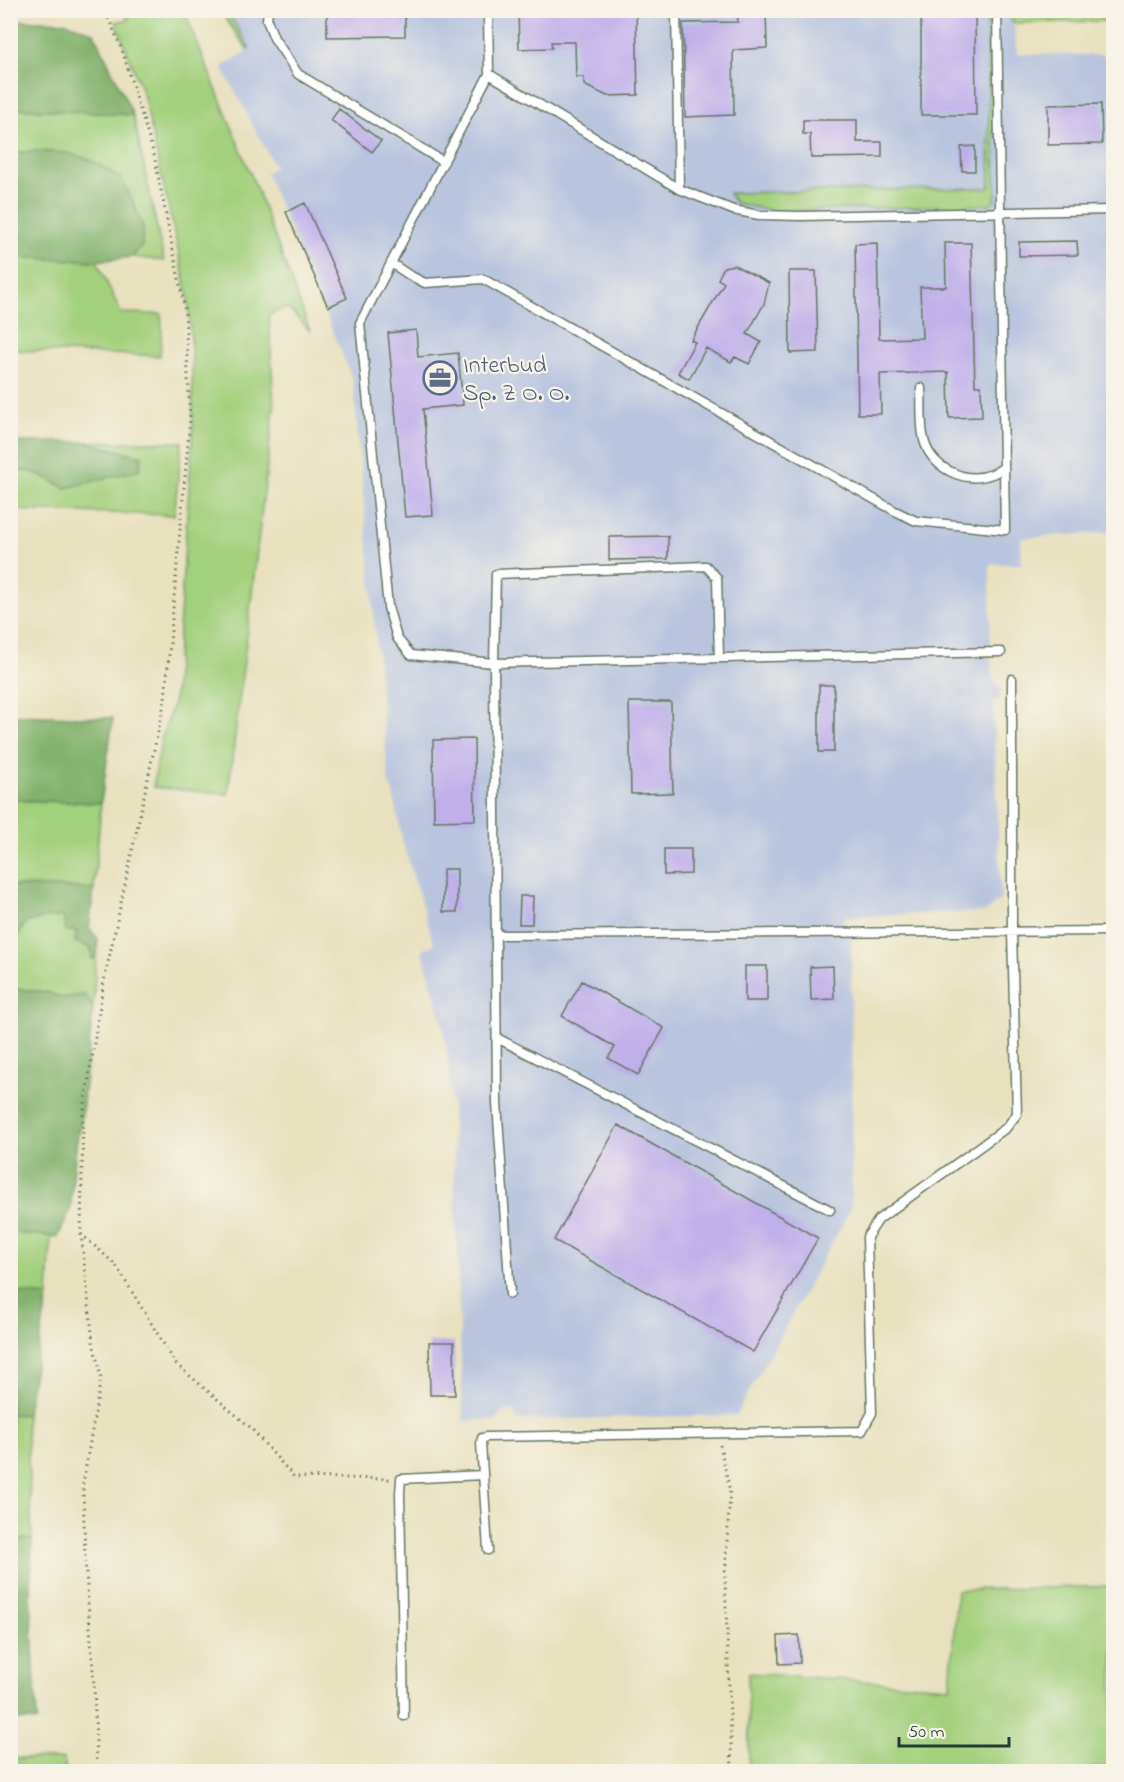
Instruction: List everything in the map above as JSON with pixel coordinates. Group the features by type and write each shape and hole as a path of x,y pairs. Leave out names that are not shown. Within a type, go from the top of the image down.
{"lane":[{"path":"268,10 267,20 274,38 298,74 444,162"},
{"path":"489,10 489,74 360,323 388,607 397,638 411,655 494,663 1001,652"},
{"path":"676,10 679,189"},
{"path":"391,263 426,283 483,279 895,512 916,521 1005,530 997,10"},
{"path":"489,74 679,189 734,210 759,215 800,216 1113,210"},
{"path":"921,388 923,439 935,460 955,474 967,477 992,474 1004,467"},
{"path":"510,1294 497,1103 494,663 496,574 706,566 717,578 719,658"},
{"path":"488,1550 482,1438 862,1431 872,1413 867,1237 879,1219 1006,1128 1017,1114 1012,932 1012,679"},
{"path":"496,935 1113,931"},
{"path":"497,1038 830,1210"},
{"path":"404,1716 401,1479 483,1475"}],"path":[{"path":"97,1772 83,1483 101,1378 93,1342 81,1234 83,1114 103,986 165,699 190,420 185,310 154,154 122,50 105,10"},
{"path":"81,1234 115,1264 176,1364 250,1427 294,1477 401,1479"},
{"path":"717,1433 730,1491 725,1577 732,1772"}],"shaded area":[{"path":"227,10 1009,10 1010,18 1014,23 1017,54 1113,55 1113,532 1021,538 1022,564 990,564 991,669 1001,697 993,702 1001,899 985,912 845,916 842,924 851,927 852,1207 736,1415 518,1420 512,1410 501,1412 496,1420 463,1421 452,1107 447,1052 443,1025 422,950 434,944 403,843 392,788 389,785 353,380 266,173 275,167 222,67 250,49"}],"green space":[{"path":"122,11 184,11 256,187 310,331 286,308 269,315 274,408 228,794 153,787 161,741 174,700 193,432 192,358 188,295 144,97 116,22 129,19"},
{"path":"220,11 227,11 250,49 248,50"},
{"path":"987,11 991,11 996,198 992,203 988,205 774,211 735,203 729,193 985,189 990,187"},
{"path":"1009,11 1113,11 1113,21 1014,23"},
{"path":"10,20 66,22 94,33 133,115 11,108"},
{"path":"10,108 133,115 164,261 132,257 142,246 143,227 121,178 36,151 11,153"},
{"path":"36,151 68,153 91,160 121,178 143,227 142,246 132,257 97,261 11,257 11,153"},
{"path":"10,257 97,261 121,313 161,314 160,356 11,350"},
{"path":"10,442 86,442 142,456 139,470 66,488 36,473 11,469"},
{"path":"86,442 182,442 174,515 11,510 10,469 36,473 66,488 139,470 142,456"},
{"path":"11,715 113,718 101,803 11,800"},
{"path":"11,800 101,803 94,888 11,886"},
{"path":"11,886 94,888 89,928 98,939 96,957 92,959 91,948 75,942 76,931 66,931 63,916 25,923 18,935 11,933"},
{"path":"63,916 91,948 92,959 96,957 93,1008 84,995 62,998 46,992 19,989 11,991 11,933 18,935 25,923"},
{"path":"19,989 46,992 62,998 85,995 93,1008 70,1211 58,1237 11,1233 10,991"},
{"path":"10,1233 51,1236 48,1296 11,1292"},
{"path":"11,1292 48,1296 26,1415 11,1414"},
{"path":"11,1414 26,1415 32,1539 11,1540"},
{"path":"32,1539 30,1593 37,1721 10,1719 11,1540"},
{"path":"1113,1586 1113,1768 1093,1768 1093,1772 749,1771 748,1673 950,1687 957,1590"},
{"path":"11,1758 64,1759 66,1771 11,1771"}],"building":[{"path":"327,10 405,10 405,36 327,37"},
{"path":"518,10 636,10 638,95 607,96 584,85 584,77 576,77 575,42 551,42 552,48 519,49"},
{"path":"737,10 766,10 767,48 733,50 734,115 685,117 683,23 738,22"},
{"path":"921,10 975,10 976,115 921,115"},
{"path":"1101,104 1102,144 1048,145 1048,105"},
{"path":"339,109 381,141 372,152 331,120"},
{"path":"803,120 857,120 857,142 882,142 882,157 811,158 810,134 803,134"},
{"path":"975,146 975,171 962,171 961,147"},
{"path":"305,203 347,298 328,307 286,212"},
{"path":"1077,241 1078,255 1019,256 1019,242"},
{"path":"877,243 879,339 922,338 920,287 946,287 945,243 971,243 975,386 981,386 982,417 949,418 948,372 880,374 881,414 858,414 855,244"},
{"path":"734,265 769,283 764,304 747,334 761,342 749,364 735,357 731,362 706,348 689,379 678,373 695,342 691,340 724,283 718,279 724,267"},
{"path":"789,271 816,271 818,352 790,353"},
{"path":"416,330 418,357 458,353 463,405 423,409 433,515 405,517 388,333"},
{"path":"668,536 668,559 609,560 609,537"},
{"path":"819,685 834,685 834,752 819,752"},
{"path":"629,702 671,702 673,793 631,794"},
{"path":"474,739 475,820 434,821 433,740"},
{"path":"664,849 691,849 691,874 664,875"},
{"path":"443,869 457,869 457,912 443,912"},
{"path":"520,896 533,896 532,924 519,924"},
{"path":"745,966 767,966 767,1001 745,1001"},
{"path":"833,966 834,999 811,1000 810,967"},
{"path":"582,981 664,1028 638,1075 608,1058 615,1047 562,1016"},
{"path":"618,1125 818,1238 753,1352 554,1240"},
{"path":"429,1342 454,1342 455,1395 430,1395"},
{"path":"799,1635 800,1663 779,1664 778,1636"}],"place":[{"name":"Interbud Sp. Z O. O.","path":"440,378"}]}
